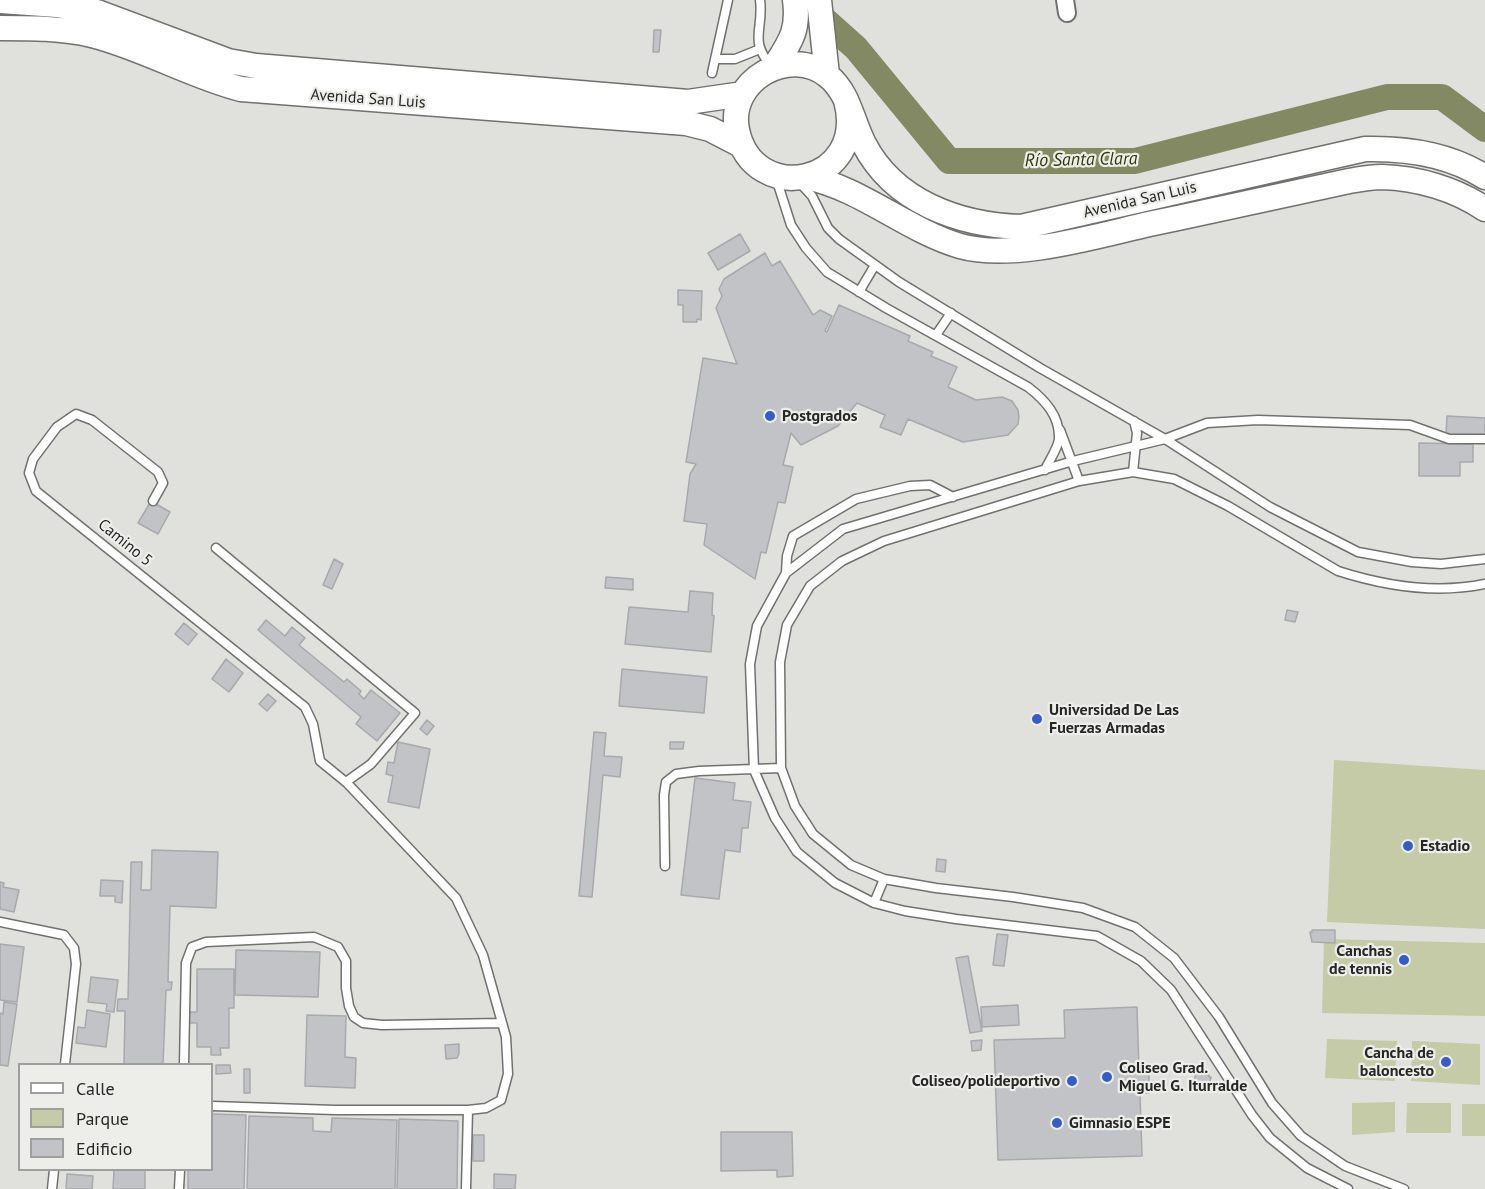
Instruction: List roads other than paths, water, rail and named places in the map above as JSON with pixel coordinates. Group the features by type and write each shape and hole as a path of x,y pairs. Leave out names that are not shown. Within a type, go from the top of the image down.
{"street":[{"path":"819,0 827,75"},
{"name":"Avenida San Luis","path":"0,1 57,4 98,12 228,61 256,66 688,102 743,94"},
{"path":"769,61 811,67 827,75 839,86 846,100 850,114 847,141 831,164 819,172 792,177 755,163 741,145 737,128 737,110 743,94 769,61 795,32 796,4"},
{"name":"Avenida San Luis","path":"0,28 55,29 92,35 158,57 221,84 241,89 686,123 710,129 741,145"},
{"name":"Avenida San Luis","path":"846,100 864,144 888,176 917,200 942,213 969,222 994,226 1021,227 1365,149 1404,149 1434,156 1466,165 1485,177"},
{"name":"Avenida San Luis","path":"792,177 843,189 936,237 961,246 987,250 1041,248 1349,181 1381,177 1418,181 1455,193 1485,209"}],"lane":[{"path":"712,73 728,0"},
{"path":"715,59 769,61 760,0"},
{"path":"792,177 812,196 828,228 839,239 876,265 1040,369 1134,421 1270,507 1358,552 1412,562 1441,564 1485,559"},
{"path":"792,177 791,225 806,248 827,272 858,292 1028,387 1045,400 1073,461 1079,481"},
{"path":"858,292 876,265"},
{"path":"936,335 951,314"},
{"name":"Camino 5","path":"153,501 163,483 158,472 92,420 76,414 57,427 33,459 29,474 36,491 305,706 313,724 320,761 346,782"},
{"path":"1045,470 1059,440 1054,416"},
{"path":"1348,1189 1307,1168 1270,1138 1252,1115 1171,990 1142,961 1097,936 956,919 905,911 874,903 835,883 797,852 775,818 754,770 750,664 757,626 786,573 843,529 1073,461 1165,440 1207,423 1258,420 1410,425 1449,439 1485,439"},
{"path":"1133,472 1137,433 1134,421"},
{"path":"1404,1189 1345,1166 1301,1136 1272,1103 1220,1017 1174,958 1135,927 1083,908 884,879 851,865 813,834 795,806 781,768 780,662 787,625 810,586 842,561 884,541 1079,481 1133,472 1174,479 1228,506 1338,571 1347,574 1384,583 1438,588 1466,588 1485,584"},
{"path":"786,573 787,556 793,536 856,500 910,486 930,485 953,496"},
{"path":"213,1106 335,1110 468,1110 486,1108 501,1100 508,1074 506,1037 483,955 456,898 346,782 371,764 416,713 216,548"},
{"path":"665,866 666,782 676,774 699,771 781,768"},
{"path":"874,903 884,879"},
{"path":"0,922 64,935 74,948 75,964 65,1063"},
{"path":"184,1063 186,963 192,947 206,942 314,937 338,947 346,961 345,978 349,1006 354,1017 363,1023 382,1025 502,1023"},
{"path":"466,1189 468,1110"},
{"path":"52,1189 54,1171"},
{"path":"179,1189 180,1171"}],"waterway":[{"name":"Río Santa Clara","path":"809,6 856,48 949,161 1135,161 1387,97 1442,97 1485,129"}],"place":[{"name":"Postgrados","path":"770,416"},
{"name":"Universidad De Las Fuerzas Armadas","path":"1037,719"},
{"name":"Estadio","path":"1408,846"},
{"name":"Canchas de tennis","path":"1404,960"},
{"name":"Cancha de baloncesto","path":"1446,1062"},
{"name":"Coliseo Grad. Miguel G. Iturralde","path":"1107,1077"},
{"name":"Coliseo/polideportivo","path":"1072,1081"},
{"name":"Gimnasio ESPE","path":"1057,1123"}]}
